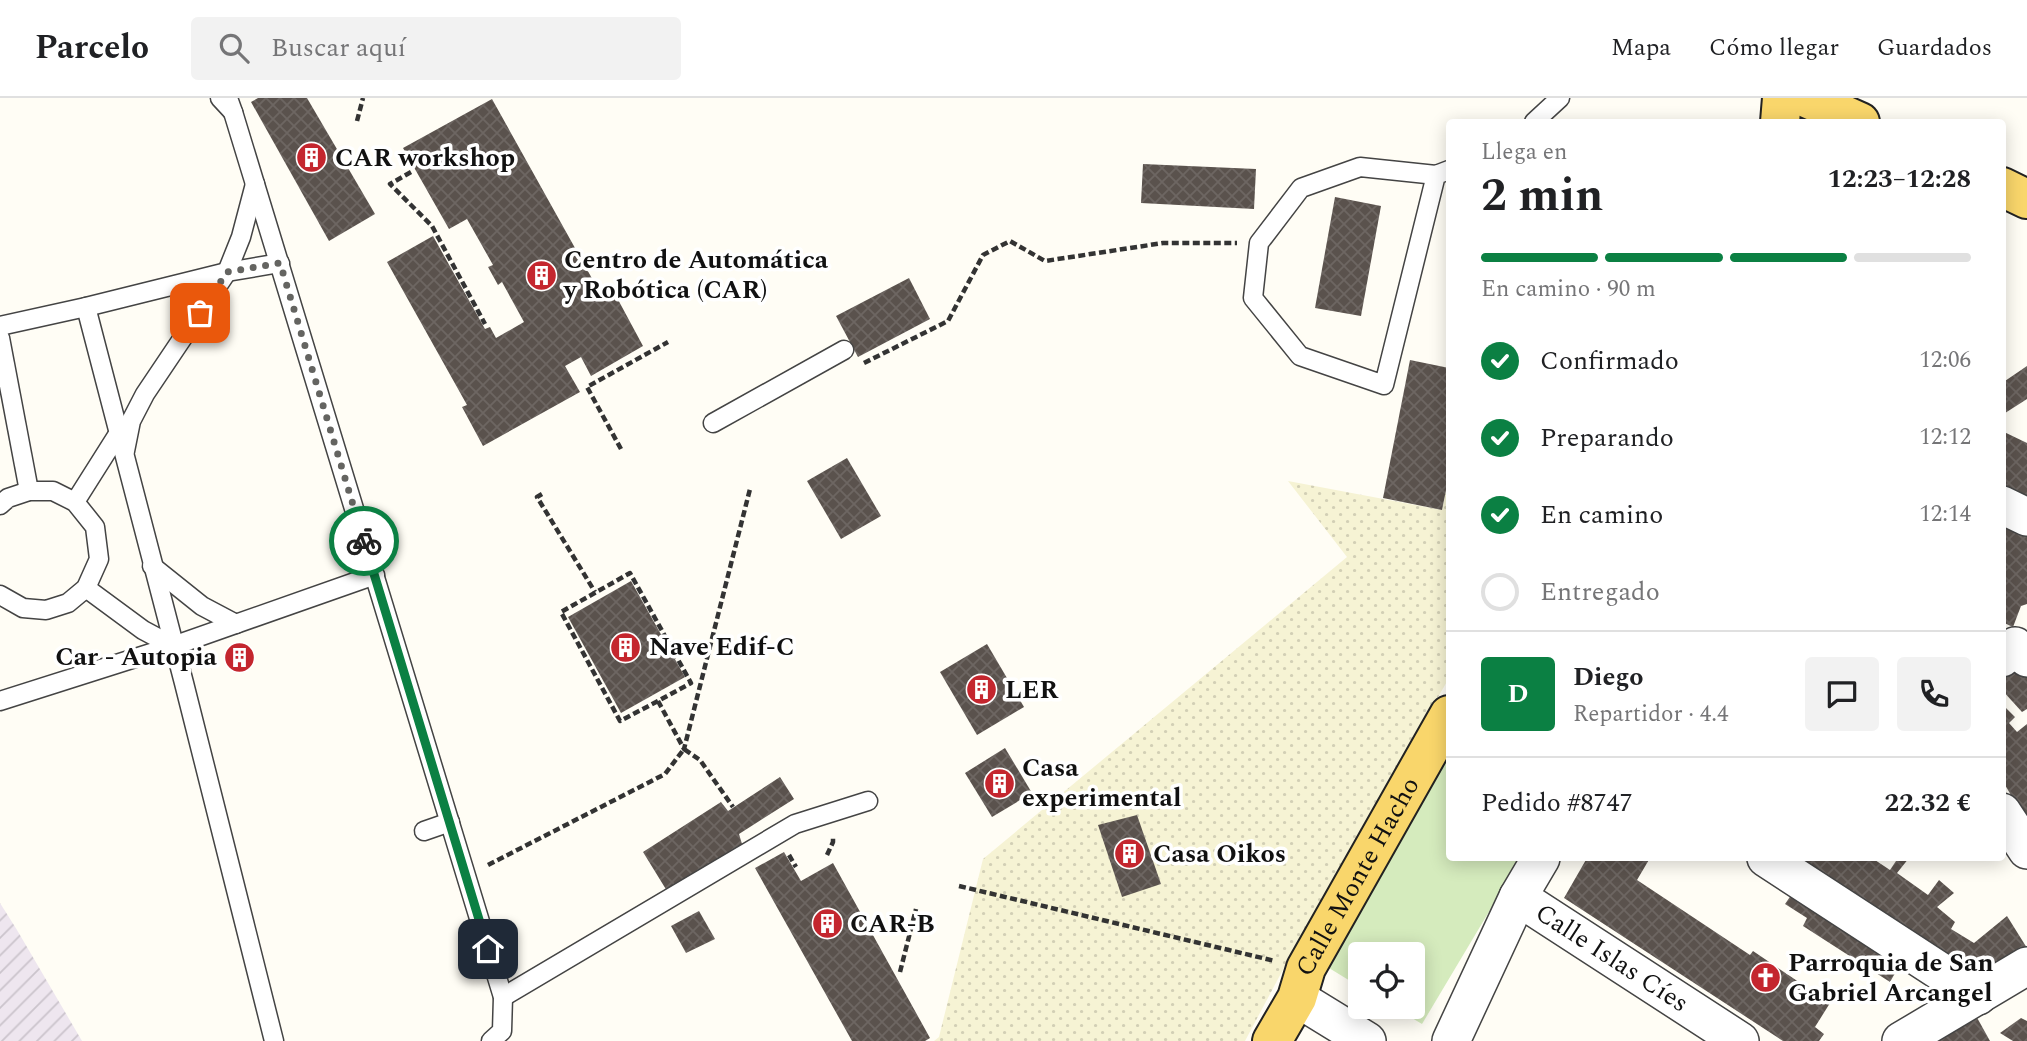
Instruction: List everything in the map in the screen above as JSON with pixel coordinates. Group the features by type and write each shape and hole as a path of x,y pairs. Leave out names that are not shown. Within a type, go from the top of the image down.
{"main road":[{"path":"1780,119 1782,98"},
{"path":"1806,98 1853,119"},
{"path":"2006,189 2027,199"},
{"name":"Calle Monte Hacho","path":"1272,1041 1446,720"}],"street":[{"path":"2006,507 2027,517"},
{"path":"2006,654 2015,646 2027,658"},
{"path":"2006,818 2027,850"},
{"path":"1451,1041 1518,897 1539,861"},
{"path":"1771,861 1978,996"},
{"name":"Calle Islas Cíes","path":"1518,897 1740,1041"},
{"path":"1901,1041 2027,966"},
{"path":"1302,983 1367,1041"}],"lane":[{"path":"220,98 230,105 255,183 503,997 502,1031 491,1041"},
{"path":"1537,119 1560,98"},
{"path":"1360,167 1442,173 1384,385 1300,356 1253,298 1259,243 1301,188 1360,167"},
{"path":"124,455 131,421 145,394 227,272 241,237 255,183"},
{"path":"0,326 227,272 280,263"},
{"path":"86,307 274,1041"},
{"path":"0,338 29,491"},
{"path":"713,423 844,350"},
{"path":"75,502 118,434"},
{"path":"0,505 8,498 29,491 53,491 75,502 94,527 99,559 86,588 68,603 46,610 23,608 0,595"},
{"path":"152,566 202,606 236,624"},
{"path":"0,701 173,646 374,575"},
{"path":"86,588 143,630 173,646"},
{"path":"503,997 795,824 868,801"},
{"path":"424,831 450,822"}],"path":[{"path":"356,121 363,98"},
{"path":"411,172 390,184 432,226 485,324"},
{"path":"844,350 857,366 948,321 983,255 1010,242 1045,261 1163,243 1259,243"},
{"path":"621,449 587,387 668,342"},
{"path":"466,876 665,774 684,749 750,489"},
{"path":"542,494 537,497 595,593"},
{"path":"630,573 691,683 658,701 620,721 561,612 630,573"},
{"path":"658,701 684,749 700,761 733,807"},
{"path":"960,886 1302,983"},
{"path":"900,972 916,909"}],"shaded area":[{"path":"1288,481 1442,510 1446,491 1446,683 1295,947 1245,1041 934,1041 939,1037 983,859 1347,557"},
{"path":"0,903 17,930 82,1041 0,1041"}],"green space":[{"path":"1446,758 1446,861 1519,861 1425,1019 1425,942 1348,942 1348,980 1329,968"}],"building":[{"name":"CAR workshop","path":"258,98 307,98 375,214 329,241 251,102"},
{"name":"Centro de Automática y Robótica (CAR)","path":"492,99 604,300 615,294 643,346 591,376 581,357 565,366 580,392 483,446 462,407 467,405 387,262 433,236 485,329 490,327 496,338 524,322 502,282 498,285 488,267 493,265 467,219 449,229 403,148"},
{"path":"1143,164 1256,169 1254,209 1141,203"},
{"path":"1335,197 1381,206 1361,316 1315,308"},
{"path":"909,278 930,319 858,357 836,316"},
{"path":"1410,360 1446,367 1446,490 1442,510 1383,498"},
{"path":"2027,366 2027,399 2006,412 2006,380"},
{"path":"2006,433 2027,443 2027,503 2006,493"},
{"path":"847,458 881,516 841,539 807,481"},
{"path":"2006,522 2027,532 2027,604 2021,606 2013,627 2006,624"},
{"name":"Nave Edif-C","path":"631,581 685,677 621,713 568,617"},
{"name":"LER","path":"987,644 1024,707 977,735 940,672"},
{"name":"Car - Autopia","path":"247,649 250,660 233,666 229,655"},
{"path":"2018,663 2027,672 2027,709 2022,712 2006,694 2006,675"},
{"path":"2006,708 2015,717 2009,723 2017,732 2027,724 2027,822 2006,787"},
{"name":"Casa experimental","path":"1005,748 1032,793 992,817 965,773"},
{"path":"780,777 794,799 739,834 742,844 667,891 643,852 721,802 728,811"},
{"name":"Casa Oikos","path":"1137,815 1161,884 1122,897 1098,825"},
{"name":"CAR-B","path":"784,852 801,881 833,863 930,1038 925,1041 852,1041 755,868"},
{"path":"1585,861 1648,861 1637,880 1750,955 1753,951 1830,1003 1815,1027 1824,1034 1819,1041 1783,1041 1564,898"},
{"path":"1800,861 1876,861 1890,870 1896,861 1907,861 1897,873 1928,895 1939,880 1954,893 1937,907 1955,922 1951,929 1974,943 2007,916 2027,948 1988,972 1968,973"},
{"path":"1794,891 1902,961 1890,982 1803,926 1807,918 1785,904"},
{"path":"699,911 715,939 686,953 671,926"},
{"path":"1975,1014 1990,1041 1932,1041"},
{"path":"2021,1018 2027,1021 2027,1041 2013,1041 2000,1033"}],"way so far":[{"path":"200,313 227,272 280,263 364,541"}],"place":[{"name":"CAR workshop","path":"312,158"},
{"name":"Centro de Automática y Robótica (CAR)","path":"541,275"},
{"name":"Nave Edif-C","path":"626,647"},
{"name":"Car - Autopia","path":"240,657"},
{"name":"LER","path":"982,690"},
{"name":"Casa experimental","path":"999,783"},
{"name":"Casa Oikos","path":"1130,854"},
{"name":"CAR-B","path":"827,924"},
{"name":"Parroquia de San Gabriel Arcangel","path":"1765,978"}],"route":[{"path":"364,541 488,949"}]}
